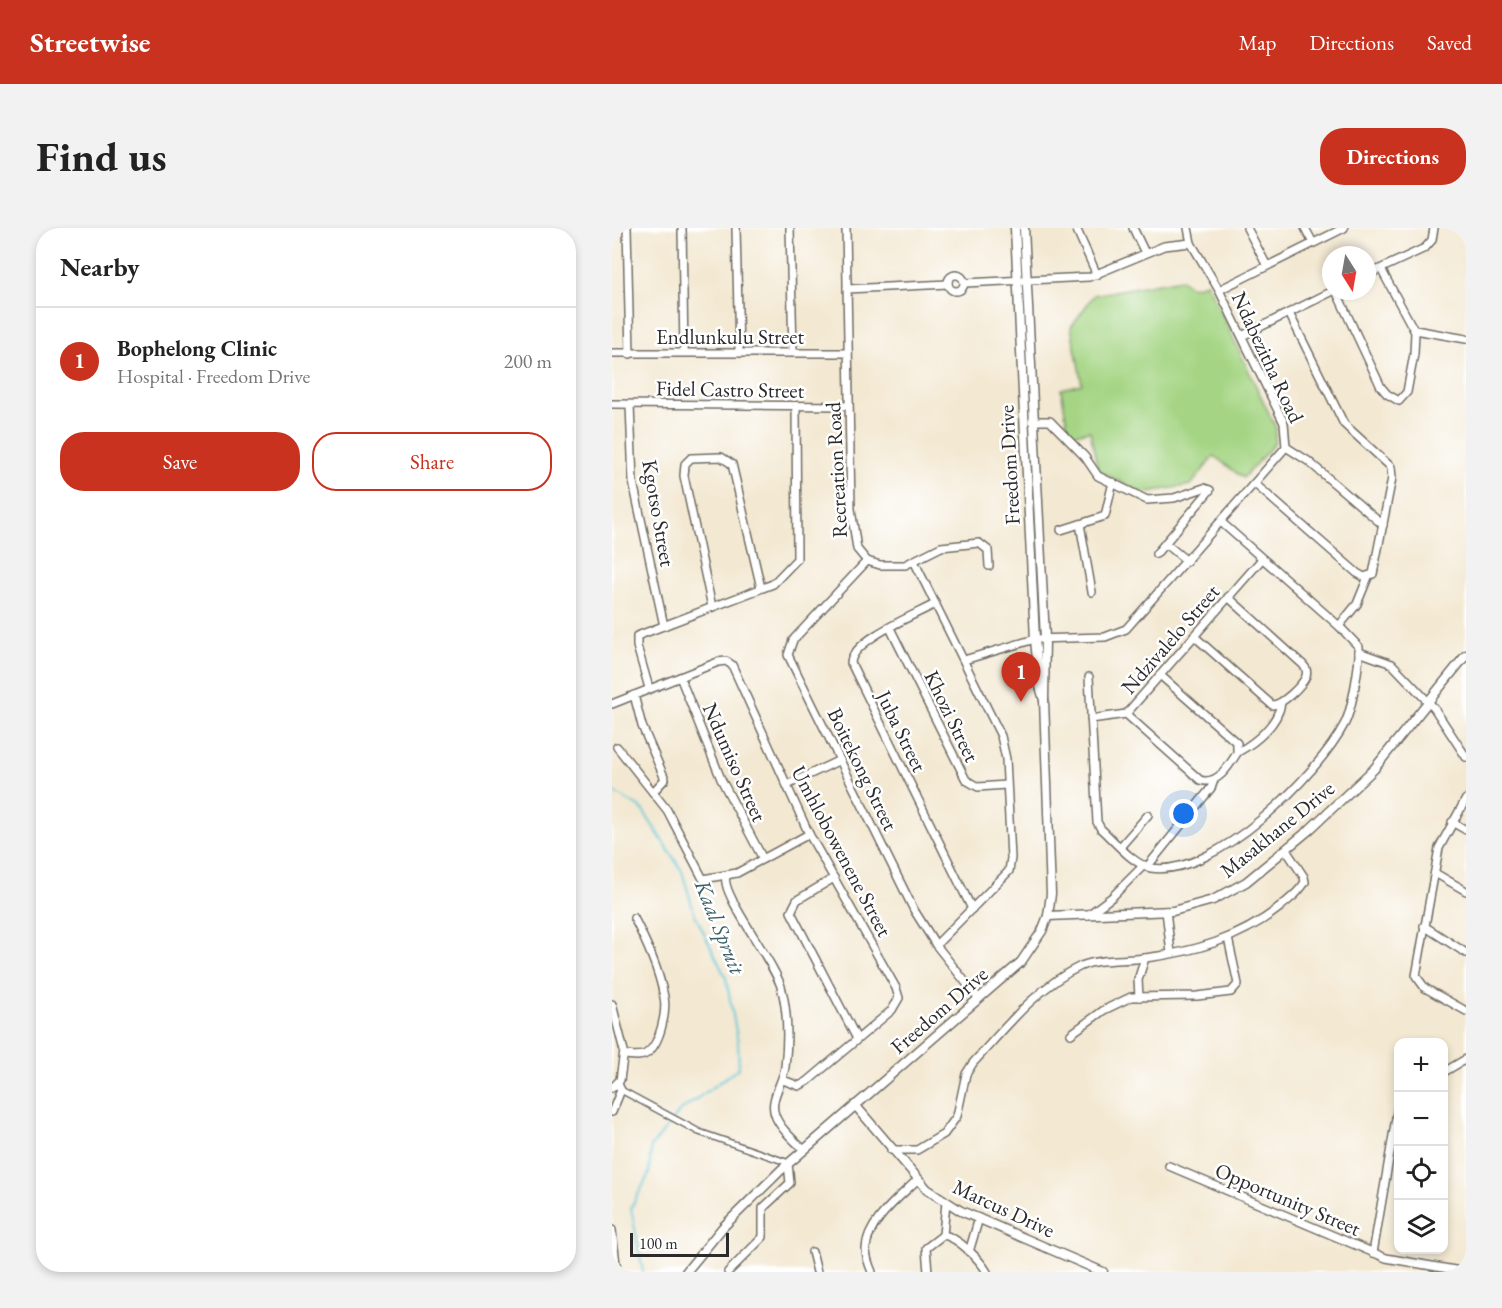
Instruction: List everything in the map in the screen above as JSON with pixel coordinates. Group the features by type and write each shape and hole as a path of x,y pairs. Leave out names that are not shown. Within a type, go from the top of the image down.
{"street":[{"path":"627,228 630,354"},
{"path":"682,228 684,352"},
{"path":"736,228 739,352"},
{"path":"790,228 793,352"},
{"name":"Recreation Road","path":"846,228 852,530 857,549 867,561 893,567 914,561 944,546 979,543 988,550 989,566"},
{"name":"Freedom Drive","path":"686,1272 723,1227 789,1163 1021,962 1036,942 1048,916 1052,862 1044,700 1045,638 1022,281 1015,228"},
{"name":"Freedom Drive","path":"1024,228 1022,281 1035,639 1039,683 1044,700"},
{"path":"1076,228 1097,275"},
{"path":"1133,228 1145,253"},
{"name":"Ndabezitha Road","path":"964,660 1035,639 1105,637 1121,632 1187,561 1286,447 1284,423 1219,290 1191,243 1188,228"},
{"path":"1247,228 1266,266"},
{"path":"1305,228 1313,243"},
{"path":"1219,290 1344,228"},
{"path":"1376,271 1425,248 1432,240 1434,228"},
{"path":"965,284 1097,275 1171,244 1191,243"},
{"path":"1338,300 1381,387 1397,400 1402,399 1407,392 1414,354 1415,330 1381,269"},
{"path":"956,275 962,277 965,284 957,292 951,290 948,284 950,278 956,275"},
{"path":"847,289 948,284"},
{"path":"1242,336 1322,297"},
{"path":"1289,313 1344,424 1391,467 1392,478 1375,571 1368,577 1357,603 1339,626"},
{"path":"1415,330 1466,339"},
{"name":"Endlunkulu Street","path":"612,353 847,353"},
{"name":"Fidel Castro Street","path":"612,404 848,406"},
{"name":"Kgotso Street","path":"630,405 633,482 664,626"},
{"path":"649,688 636,638 640,633 664,626 777,581 798,556 796,407"},
{"path":"1032,421 1050,421 1078,448 1097,475 1150,500 1174,498 1204,488 1209,490 1203,501 1156,554"},
{"path":"1286,447 1308,461 1383,525"},
{"path":"712,607 684,476 685,464 691,458 722,458 732,464 761,588"},
{"path":"1061,530 1105,516 1113,482"},
{"path":"1255,484 1357,573 1368,577"},
{"path":"1089,677 1096,819 1101,829 1145,866 1177,866 1216,851 1248,830 1303,781 1346,721 1359,652 1357,644 1221,522"},
{"path":"1080,524 1092,592"},
{"path":"1165,543 1187,561"},
{"name":"Ndzivalelo Street","path":"1091,719 1126,714 1262,559"},
{"name":"Boitekong Street","path":"867,561 793,640 788,651 914,910 936,945 979,999"},
{"path":"914,561 1003,741 1011,858 1009,871 936,945"},
{"path":"1088,916 1145,866 1211,788 1214,780 1238,752 1249,747 1279,715 1281,703 1305,676 1305,668 1228,597"},
{"name":"Juba Street","path":"935,604 857,648 851,656 852,668 972,909"},
{"name":"Khozi Street","path":"890,628 966,780 978,787 1006,785"},
{"path":"1194,636 1269,703 1281,703"},
{"path":"1359,652 1388,661 1429,703 1466,757"},
{"name":"Masakhane Drive","path":"1048,916 1166,911 1197,906 1228,893 1248,881 1286,850 1374,770 1466,655"},
{"name":"Umhlobowenene Street","path":"612,704 721,661 732,665 809,834 896,988 899,998 892,1010 804,1085 796,1085 783,1080"},
{"path":"1160,675 1234,739 1238,752"},
{"name":"Ndumiso Street","path":"680,676 721,779 763,860"},
{"path":"634,695 642,726 664,779 653,792"},
{"path":"1126,714 1200,780 1214,780"},
{"path":"617,747 671,818 702,878 708,880 737,873 809,834"},
{"path":"787,785 840,760"},
{"path":"1466,799 1441,842 1424,926 1417,981 1466,1011"},
{"path":"1121,846 1148,815"},
{"path":"1452,822 1466,830"},
{"path":"891,1150 917,1150 944,1134 957,1116 966,1074 973,1063 1031,1003 1063,977 1083,966 1098,962 1145,958 1213,945 1257,925 1304,885 1304,877 1286,850"},
{"path":"1435,873 1466,891"},
{"path":"726,877 726,884 736,905 780,983 787,1023 783,1080 774,1102 775,1116 804,1150"},
{"path":"834,878 796,900 791,912 857,1039"},
{"path":"1166,911 1171,953"},
{"path":"624,1055 640,1056 649,1051 659,1032 664,1002 651,957 634,918"},
{"path":"1424,926 1466,953"},
{"path":"1071,1034 1120,1000 1231,992 1238,984 1228,938"},
{"path":"1138,997 1138,980 1145,958"},
{"path":"612,1004 624,1055 612,1112"},
{"path":"1448,1069 1466,1059"},
{"path":"617,1087 699,1132 789,1163 790,1183 763,1208 763,1237 728,1272"},
{"name":"Marcus Drive","path":"855,1105 917,1180 946,1202 1103,1272"},
{"path":"1373,1253 1394,1130"},
{"name":"Opportunity Street","path":"1169,1166 1386,1258 1466,1272"},
{"path":"872,1272 866,1250 871,1233 883,1215 917,1180"},
{"path":"943,1235 946,1202"},
{"path":"969,1252 979,1218"},
{"path":"612,1230 617,1272"},
{"path":"928,1272 925,1253 927,1246 943,1235"},
{"path":"943,1235 950,1237 969,1252 987,1272"},
{"path":"812,1252 817,1272"}],"green space":[{"path":"1181,279 1192,287 1207,283 1276,428 1274,444 1243,478 1214,456 1191,485 1142,493 1098,470 1090,431 1069,435 1061,389 1082,384 1071,327 1094,295"}],"waterway":[{"name":"Kaal Spruit","path":"612,791 642,809 682,871 695,915 726,978 738,1042 739,1068 680,1111 651,1147 649,1174 631,1208 643,1272"}],"place":[{"name":"Bophelong Clinic","path":"1021,702"}]}
